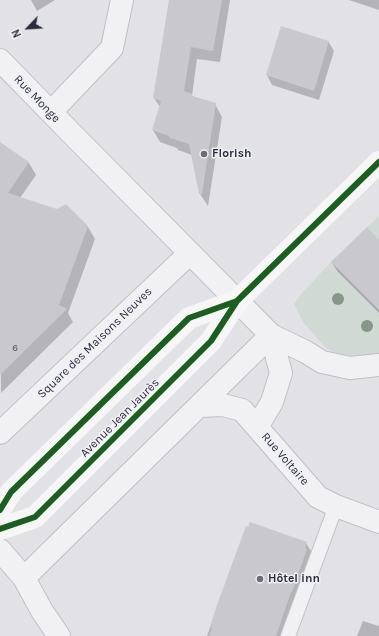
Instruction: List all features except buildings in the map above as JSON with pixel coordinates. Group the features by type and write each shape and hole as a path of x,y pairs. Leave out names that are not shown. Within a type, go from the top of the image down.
{"main road":[{"name":"Avenue Jean Jaurès","path":"0,529 35,517 212,342 237,301 379,162"},
{"name":"Avenue Jean Jaurès","path":"0,510 11,492 189,318 237,301"}],"street":[{"path":"51,112 112,48 122,0"},
{"name":"Rue Monge","path":"0,60 190,253"},
{"path":"190,253 272,335 322,362 350,368 379,365"},
{"name":"Square des Maisons Neuves","path":"0,433 190,253"},
{"path":"24,578 272,335"},
{"name":"Rue Voltaire","path":"272,335 281,373 272,402 257,427 318,497 336,506 379,522"},
{"path":"200,406 223,405 242,410 257,427"},
{"path":"0,550 24,578 42,611 59,636"}],"lane":[{"path":"288,636 336,506"}],"shaded area":[{"path":"379,216 379,355 364,357 340,355 327,349 317,338 303,322 294,304 302,293 331,262"}],"cycle path":[{"path":"0,529 35,517 211,341 237,301 379,162"},
{"path":"0,510 11,492 189,318 237,301"}],"place":[{"name":"Florish","path":"204,154"},
{"name":"Hôtel inn","path":"260,579"}]}
